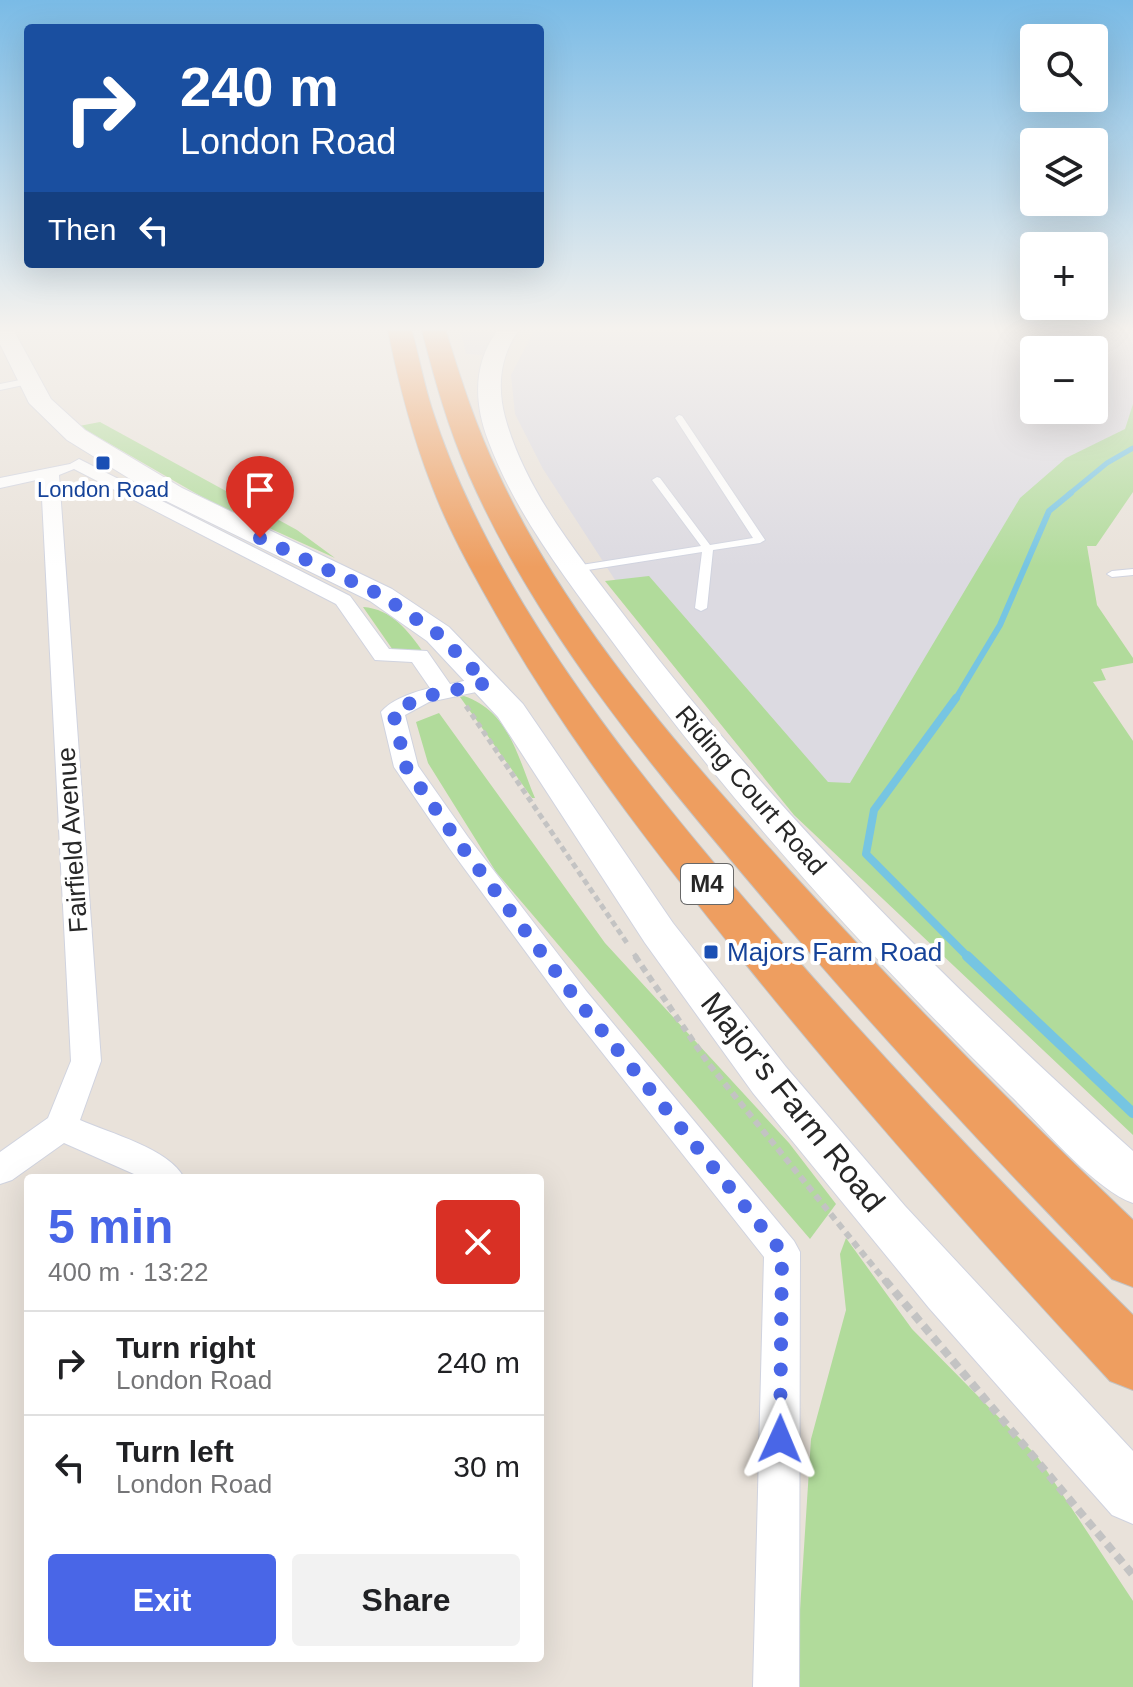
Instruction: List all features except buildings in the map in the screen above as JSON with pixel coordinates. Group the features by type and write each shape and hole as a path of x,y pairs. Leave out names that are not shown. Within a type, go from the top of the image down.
{"highway":[{"name":"M4","path":"419,410 472,538 512,608 585,723 665,831 781,975 941,1157 1133,1359"},
{"name":"M4","path":"458,410 493,494 543,579 628,704 700,796 826,943 969,1097 1133,1260"}],"main road":[{"path":"47,410 107,454 173,494 381,595 438,634 465,687"},
{"name":"Riding Court Road","path":"492,410 493,419 527,492 575,569 698,733 790,839 929,986 1133,1182"},
{"name":"Major's Farm Road","path":"465,687 513,714 660,934 802,1120 995,1344 1133,1494"}],"street":[{"path":"0,483 50,474 107,454"},
{"path":"79,464 343,600 383,655 419,656 465,687"},
{"name":"Fairfield Avenue","path":"50,474 86,1061 61,1127"},
{"path":"465,687 422,697 393,712 406,767 577,1000 782,1252 776,1687"},
{"path":"0,1170 61,1127 154,1167 162,1174"}],"lane":[{"path":"575,569 760,540 679,418"},
{"path":"657,480 708,549 701,608"},
{"path":"1112,574 1133,572"}],"shaded area":[{"path":"515,410 1020,410 1020,424 1108,424 1108,410 1133,410 1133,448 874,810 812,807 619,586 543,469"}],"green space":[{"path":"1133,410 1133,492 1096,546 1087,546 1097,605 1133,658 1133,663 1101,669 1106,680 1093,682 1133,741 1133,1135 794,815 605,581 649,576 828,782 850,783 1020,498 1066,458 1125,429"},
{"path":"100,422 297,530 335,558 209,501 79,426"},
{"path":"363,607 391,617 424,653 395,653"},
{"path":"460,697 480,703 502,724 517,751 535,798 532,798"},
{"path":"439,713 605,943 789,1143 836,1204 810,1239 496,872 428,763 416,722"},
{"path":"846,1238 912,1329 1037,1456 1133,1601 1133,1687 795,1687 811,1439 846,1310 840,1254"}],"waterway":[{"path":"1068,495 1107,463 1133,448"},
{"path":"955,700 1000,625 1049,511 1071,493"},
{"path":"956,698 874,810 866,854 967,956"},
{"path":"967,956 1133,1113"}],"place":[{"name":"London Road","path":"103,463"},
{"name":"Majors Farm Road","path":"711,952"}],"route":[{"path":"260,538 381,595 438,634 487,683 422,697 393,712 406,767 577,1000 782,1252 780,1439"}]}
